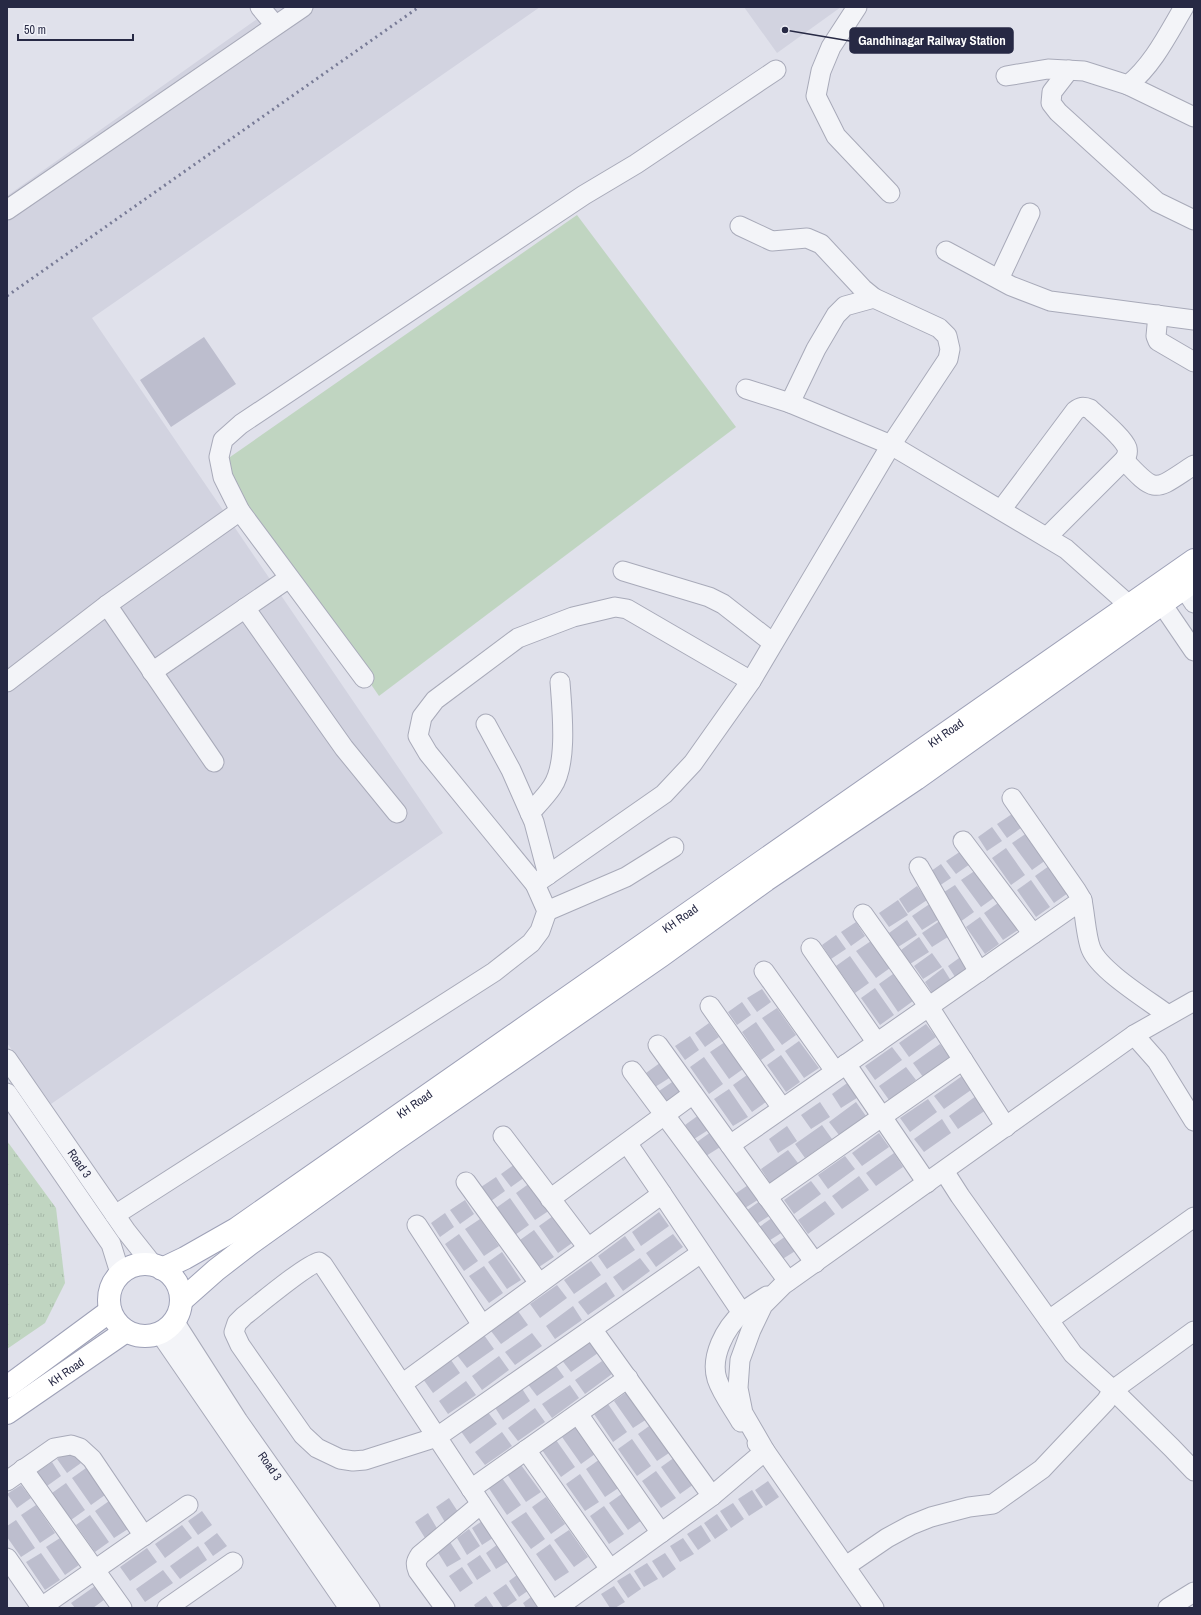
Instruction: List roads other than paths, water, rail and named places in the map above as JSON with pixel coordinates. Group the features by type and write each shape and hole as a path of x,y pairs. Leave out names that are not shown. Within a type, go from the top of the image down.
{"main road":[{"name":"KH Road","path":"171,1318 216,1270 251,1243 661,956 766,880 916,779 1157,597 1194,560"},
{"name":"KH Road","path":"158,1267 185,1258 236,1229 1129,605 1157,597 1191,591"},
{"path":"144,1264 158,1267 172,1277 178,1288 171,1318 148,1336 137,1335 126,1331 116,1322 110,1311 110,1291 114,1282 120,1273 134,1266 144,1264"},
{"name":"KH Road","path":"7,1387 110,1311"},
{"name":"KH Road","path":"7,1413 126,1331"}],"street":[{"path":"260,7 275,25"},
{"path":"7,210 303,7"},
{"path":"857,7 831,47 821,71 816,96 836,136 890,193"},
{"path":"1128,85 1137,78 1148,64 1184,7"},
{"path":"1006,76 1048,69 1084,71 1128,85 1194,117"},
{"path":"364,678 240,511 223,477 219,458 223,440 241,424 584,195 636,164 776,70"},
{"path":"1069,70 1052,92 1051,103 1058,112 1158,202 1194,220"},
{"path":"999,279 1030,213"},
{"path":"542,880 664,794 693,763 751,681 891,445 948,359 950,348 947,336 938,328 874,298 863,289 821,244 807,238 772,241 740,226"},
{"path":"946,251 1032,295 1050,301 1194,320"},
{"path":"790,403 816,349 836,315 845,306 874,298"},
{"path":"1158,316 1156,336 1158,341 1194,362"},
{"path":"746,389 790,403 891,445 1066,549 1129,605"},
{"path":"1001,510 1079,408 1084,407 1090,409 1124,441 1127,449 1127,455 1124,460 1047,537"},
{"path":"1124,460 1142,478 1154,486 1162,485 1194,466"},
{"path":"7,682 106,605 240,511"},
{"path":"623,571 709,597 723,604 773,643"},
{"path":"152,672 289,578"},
{"path":"1157,597 1194,651"},
{"path":"106,605 214,762"},
{"path":"542,880 424,748 418,736 422,717 435,700 518,638 573,616 615,607 627,610 642,617 751,681"},
{"path":"245,608 344,748 397,813"},
{"path":"530,813 553,786 561,763 562,719 560,682"},
{"path":"115,1215 494,972 531,943 540,931 547,911 534,822 511,770 486,724"},
{"path":"1012,798 1082,900 1091,948 1098,961 1108,971 1168,1015"},
{"path":"963,841 1033,934"},
{"path":"547,911 626,877 674,847"},
{"path":"919,868 979,972"},
{"path":"730,1145 1082,900"},
{"path":"863,914 929,1007 1006,1127"},
{"path":"811,948 877,1043"},
{"path":"764,971 841,1068 882,1116 927,1183"},
{"path":"765,1451 744,1426 726,1398 716,1378 718,1349 728,1330 742,1313 815,1263 1134,1035 1194,1001"},
{"path":"710,1006 782,1108"},
{"path":"1134,1035 1157,1061 1194,1121"},
{"path":"658,1045 815,1263"},
{"name":"Road 3","path":"7,1059 115,1215 158,1267"},
{"path":"767,1197 963,1060"},
{"path":"632,1071 665,1114 785,1283"},
{"name":"Road 3","path":"7,1093 111,1244 120,1273"},
{"path":"550,1199 693,1094"},
{"path":"503,1136 588,1248"},
{"path":"627,1143 742,1313"},
{"path":"944,1171 960,1196 1072,1354 1113,1390 1194,1471"},
{"path":"466,1182 539,1283"},
{"path":"402,1384 662,1194"},
{"path":"1048,1320 1194,1217"},
{"path":"417,1225 482,1325"},
{"path":"550,1608 437,1437 402,1384 323,1264 319,1262 316,1263 302,1272 237,1323 234,1332 240,1345 303,1435 317,1448 340,1459 353,1461 365,1460 437,1437 701,1253"},
{"path":"785,1283 764,1305 751,1330 740,1360 738,1388 743,1413 765,1451 874,1608"},
{"name":"Road 3","path":"171,1318 349,1608"},
{"name":"Road 3","path":"171,1318 238,1421 370,1608"},
{"path":"592,1329 712,1496"},
{"path":"846,1566 887,1538 911,1525 931,1517 969,1507 993,1504 1042,1469 1106,1401 1113,1390 1194,1331"},
{"path":"446,1608 418,1571 416,1560 476,1496 526,1450 628,1378"},
{"path":"578,1414 661,1533"},
{"path":"7,1481 54,1448 71,1444 80,1448 92,1459 144,1536"},
{"path":"526,1450 610,1569"},
{"path":"557,1608 712,1496 765,1451"},
{"path":"24,1469 122,1608"},
{"path":"7,1558 41,1608 188,1505"},
{"path":"167,1608 233,1562"},
{"path":"1168,1608 1194,1592"}],"railway":[{"path":"7,296 419,7"}],"place":[{"name":"Gandhinagar Railway Station","path":"785,30"}]}
